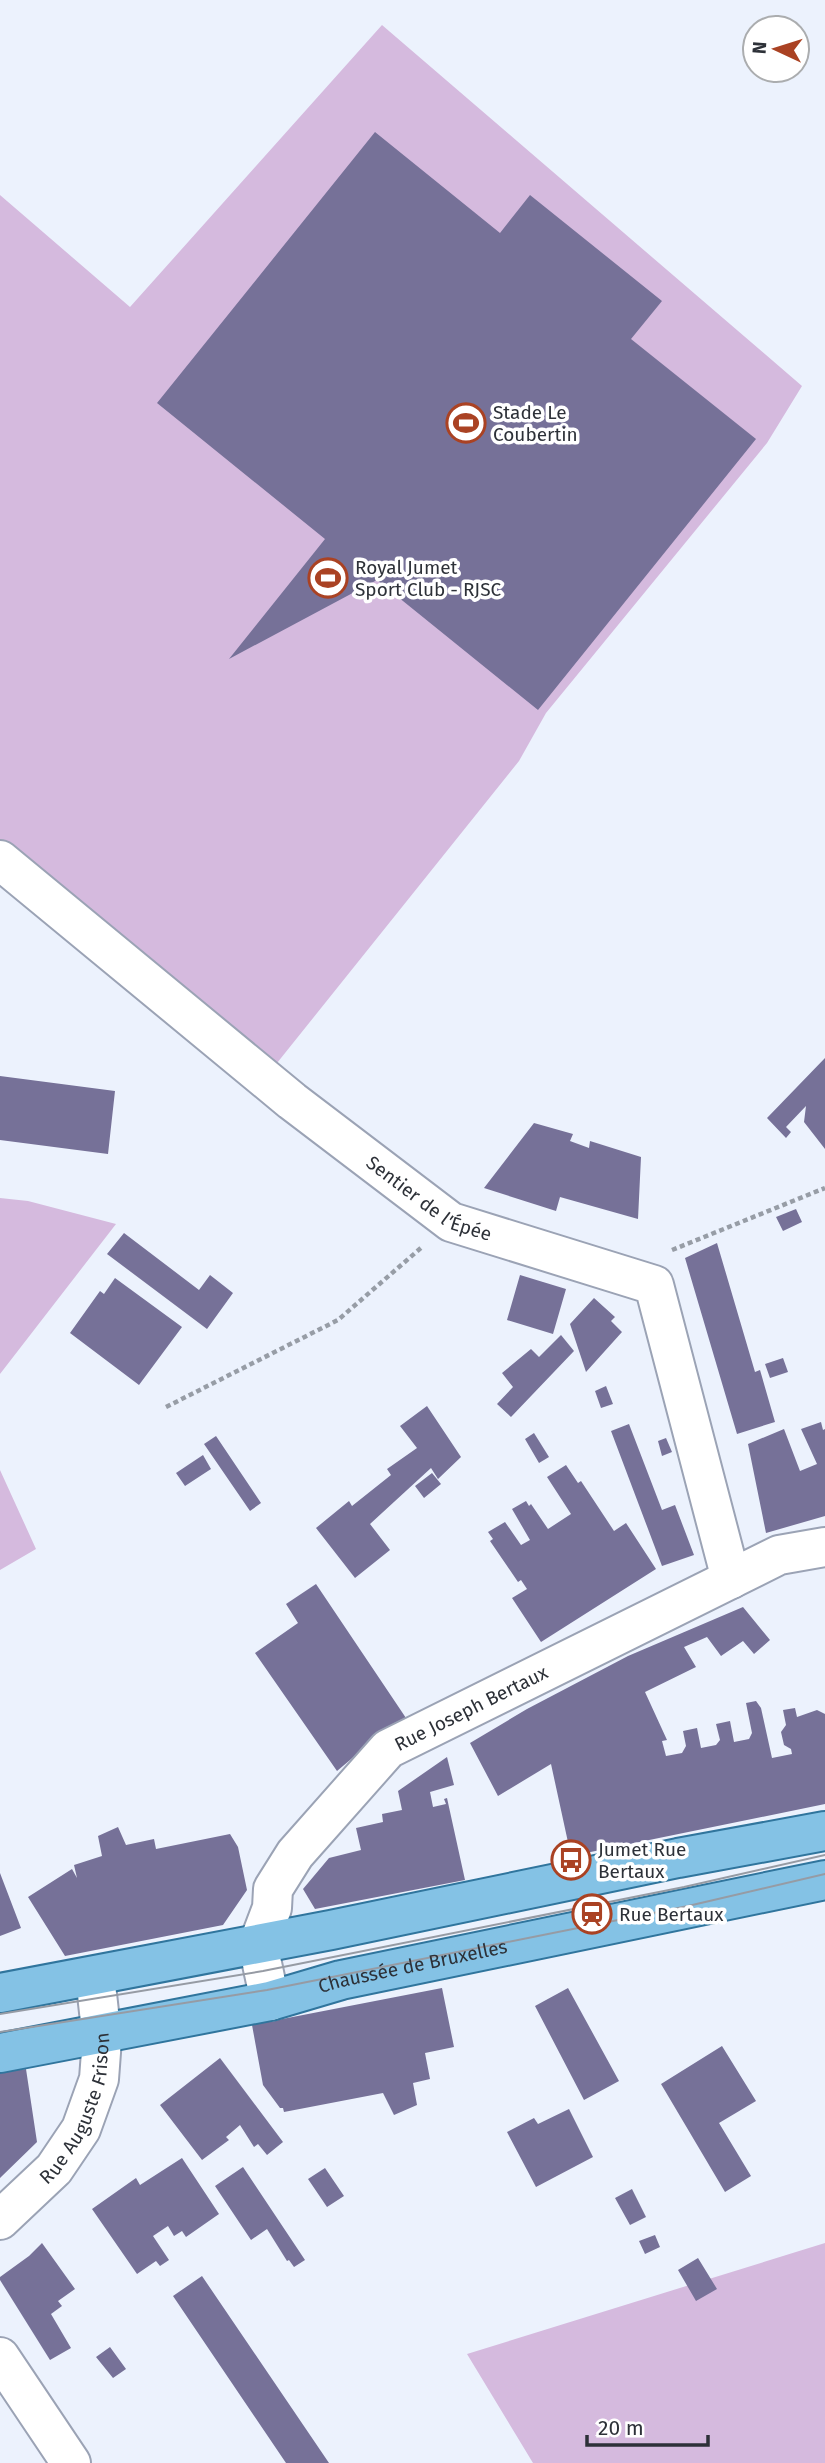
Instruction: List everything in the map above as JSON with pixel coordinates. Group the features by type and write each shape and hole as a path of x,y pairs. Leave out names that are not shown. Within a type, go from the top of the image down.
{"main road":[{"path":"0,1993 258,1945 678,1858 825,1831"},
{"name":"Chaussée de Bruxelles","path":"0,2053 270,2001 341,1980 825,1880"}],"street":[{"name":"Sentier de l'Épée","path":"0,860 292,1101 451,1222 654,1285"},
{"path":"654,1285 731,1579"},
{"name":"Rue Joseph Bertaux","path":"258,1945 272,1908 273,1889 295,1854 388,1749 779,1555 825,1547"},
{"path":"258,1945 270,2001"},
{"name":"Rue Auguste Frison","path":"0,2220 54,2169 80,2129 99,2079 101,2032 95,1976"},
{"path":"0,2357 71,2463"}],"path":[{"path":"654,1285 672,1250 825,1188"},
{"path":"166,1407 338,1320 451,1222"}],"shaded area":[{"name":"Royal Jumet Sport Club - RJSC","path":"382,25 802,386 767,443 546,713 519,761 265,1078 0,881 0,195 130,307"},
{"path":"0,1198 28,1201 116,1224 0,1374"},
{"path":"0,1470 36,1549 0,1570"},
{"path":"825,2243 825,2463 533,2463 467,2354"}],"building":[{"name":"Stade Le Coubertin","path":"375,132 500,233 530,195 662,301 631,339 756,439 538,710 377,580 229,659 325,539 157,403"},
{"path":"825,1058 825,1149 804,1122 806,1106 786,1127 791,1132 786,1138 767,1118"},
{"path":"0,1076 115,1091 108,1154 0,1140"},
{"path":"534,1123 573,1134 570,1141 589,1148 590,1141 641,1157 638,1219 560,1197 556,1211 484,1188"},
{"path":"796,1209 802,1222 783,1231 776,1217"},
{"path":"124,1233 199,1290 210,1275 233,1293 207,1329 107,1254"},
{"path":"717,1243 755,1372 760,1370 775,1422 737,1434 685,1258"},
{"path":"520,1275 566,1289 553,1334 507,1320"},
{"path":"115,1278 182,1327 139,1385 70,1333 100,1291 104,1294"},
{"path":"594,1298 615,1317 611,1321 622,1332 586,1372 570,1324"},
{"path":"561,1335 574,1351 511,1417 497,1404 513,1387 502,1373 531,1349 539,1357"},
{"path":"783,1358 788,1372 770,1378 765,1364"},
{"path":"606,1386 613,1404 601,1408 595,1391"},
{"path":"427,1406 461,1457 438,1479 431,1468 370,1524 390,1550 355,1578 316,1528 349,1501 352,1506 391,1475 387,1469 417,1448 400,1426"},
{"path":"821,1422 823,1430 825,1429 825,1516 766,1533 748,1444 784,1429 800,1471 817,1464 801,1429"},
{"path":"629,1424 662,1510 675,1505 694,1555 662,1566 611,1431"},
{"path":"534,1433 549,1457 539,1463 525,1439"},
{"path":"216,1436 261,1503 250,1511 204,1444"},
{"path":"666,1438 672,1452 662,1456 658,1441"},
{"path":"203,1455 211,1469 185,1486 176,1473"},
{"path":"566,1465 578,1483 581,1481 614,1531 626,1523 656,1569 541,1642 512,1598 527,1589 521,1580 518,1582 490,1541 493,1539 488,1532 505,1522 521,1545 530,1540 512,1509 526,1501 548,1529 571,1514 547,1477"},
{"path":"432,1473 441,1484 424,1498 415,1486"},
{"path":"316,1584 406,1718 375,1739 337,1771 255,1653 298,1623 286,1604"},
{"path":"743,1607 770,1640 754,1654 743,1641 721,1656 707,1637 684,1647 696,1667 645,1692 667,1740 662,1741 666,1756 682,1753 686,1746 683,1731 697,1728 701,1748 716,1745 720,1740 716,1724 730,1721 734,1742 749,1739 752,1733 746,1703 756,1701 761,1708 772,1758 792,1754 791,1749 784,1745 781,1732 786,1725 783,1710 795,1708 797,1717 817,1710 825,1714 825,1804 571,1856 551,1764 498,1796 470,1743 527,1709 628,1656"},
{"path":"447,1757 454,1785 430,1792 433,1807 446,1804 444,1799 447,1798 465,1880 315,1909 303,1889 329,1858 361,1850 356,1828 383,1822 382,1814 402,1810 398,1791"},
{"path":"118,1827 126,1845 154,1839 156,1849 230,1834 238,1847 247,1890 223,1925 65,1956 28,1897 72,1869 77,1878 74,1865 102,1856 98,1836"},
{"path":"0,1873 21,1928 0,1936"},
{"path":"442,1988 454,2047 425,2053 430,2079 413,2083 417,2105 394,2115 383,2093 284,2112 263,2085 252,2025"},
{"path":"568,1988 619,2081 584,2100 535,2006"},
{"path":"722,2046 756,2101 719,2123 751,2176 725,2192 661,2084"},
{"path":"220,2058 283,2142 267,2155 258,2144 254,2147 240,2125 226,2137 229,2140 202,2160 160,2105"},
{"path":"26,2069 37,2142 0,2178 0,2072"},
{"path":"569,2109 593,2157 536,2187 507,2132 534,2118 538,2124"},
{"path":"182,2158 219,2214 186,2237 182,2231 174,2236 168,2226 153,2236 169,2260 160,2266 156,2261 137,2274 92,2209 136,2178 140,2185"},
{"path":"243,2167 305,2260 294,2267 287,2261 267,2229 251,2240 215,2186"},
{"path":"325,2168 344,2196 327,2207 308,2179"},
{"path":"632,2189 646,2217 630,2225 615,2198"},
{"path":"655,2235 660,2247 645,2254 639,2241"},
{"path":"42,2243 75,2289 58,2301 62,2306 51,2314 71,2348 50,2360 0,2280 0,2277"},
{"path":"698,2258 717,2289 696,2301 678,2270"},
{"path":"202,2276 329,2463 286,2463 173,2296"},
{"path":"110,2347 126,2369 113,2378 96,2357"}],"tram line":[{"path":"0,2014 263,1971 684,1887 825,1855"},
{"path":"0,2032 267,1990 688,1906 825,1874"}],"place":[{"name":"Stade Le Coubertin","path":"466,423"},
{"name":"Royal Jumet Sport Club - RJSC","path":"328,578"},
{"name":"Jumet Rue Bertaux","path":"571,1860"},
{"name":"Rue Bertaux","path":"592,1914"}]}
